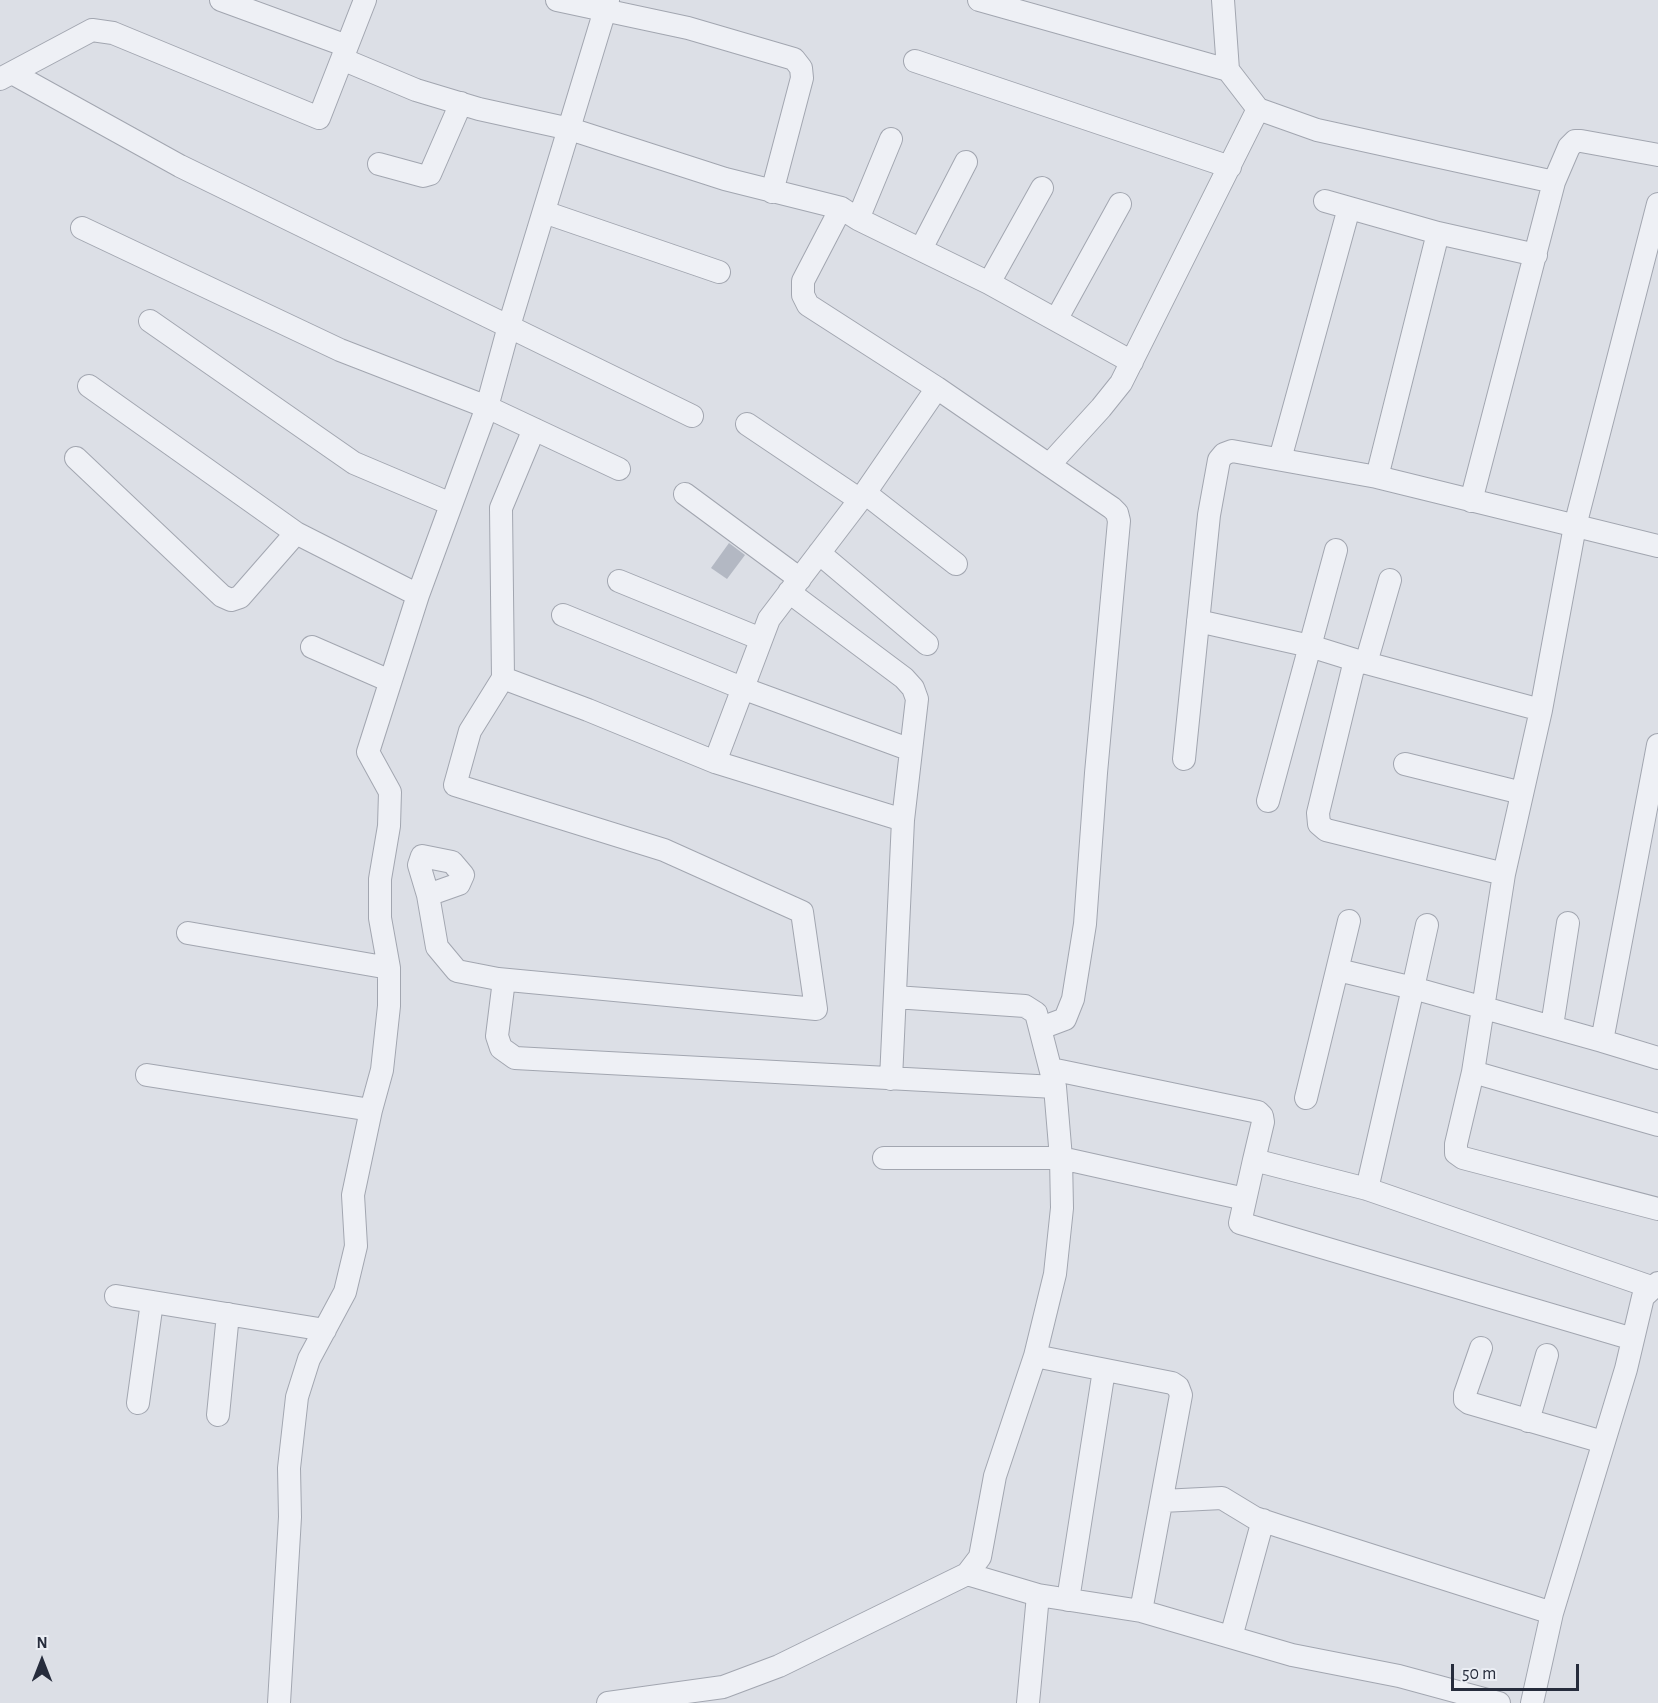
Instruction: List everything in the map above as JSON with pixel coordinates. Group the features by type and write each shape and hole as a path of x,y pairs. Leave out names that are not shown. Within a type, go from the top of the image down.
{"street":[{"path":"221,0 344,52 416,90 570,129 849,214 989,283 1132,362"},
{"path":"6,76 92,30 113,33 319,118 365,0"},
{"path":"557,0 607,5 794,59 801,68 802,78 772,192"},
{"path":"979,0 1228,70"},
{"path":"1223,0 1228,70 1258,109 1317,130 1554,182"},
{"path":"279,1703 290,1517 289,1468 297,1397 309,1359 345,1292 356,1246 353,1196 382,1070 389,1006 389,968 380,918 380,879 388,826 390,792 368,752 418,596 487,407 509,326 607,5"},
{"path":"915,61 1230,167"},
{"path":"6,76 180,166 692,416"},
{"path":"379,164 423,176 430,174 461,103"},
{"path":"1049,465 1121,383 1258,109"},
{"path":"891,139 849,214 802,281 802,295 807,305 937,387 1118,513 1085,924 1072,999 1065,1020 1041,1028"},
{"path":"1471,501 1554,182 1569,147 1575,141 1581,141 1658,154"},
{"path":"921,249 966,162"},
{"path":"989,283 1042,188"},
{"path":"1325,201 1438,233 1536,255"},
{"path":"1056,320 1120,204"},
{"path":"1658,204 1575,526 1541,710 1504,874 1473,1072 1456,1144 1456,1153 1463,1158 1658,1209"},
{"path":"1280,459 1348,208"},
{"path":"544,212 719,272"},
{"path":"82,228 340,350 487,407 619,469"},
{"path":"1377,477 1438,233"},
{"path":"150,321 354,463 451,504"},
{"path":"89,386 296,533 418,596"},
{"path":"715,762 769,619 862,497 937,387"},
{"path":"747,424 862,497 956,564"},
{"path":"428,896 437,946 457,971 504,980 816,1009 802,912 664,850 455,785 470,731 502,678 501,508 534,429"},
{"path":"1184,759 1209,515 1219,460 1224,454 1232,452 1280,459 1377,477 1658,546"},
{"path":"76,458 222,596 231,600 240,597 296,533"},
{"path":"685,494 904,678 913,688 917,699 903,820 891,1079"},
{"path":"1268,801 1336,550"},
{"path":"819,553 927,644"},
{"path":"1390,580 1360,662 1318,813 1319,824 1326,830 1504,874"},
{"path":"619,581 761,639"},
{"path":"563,615 742,688 910,750"},
{"path":"1198,621 1310,646 1360,662 1541,710"},
{"path":"312,647 390,681"},
{"path":"502,678 568,702 715,762 903,820"},
{"path":"1602,1041 1658,745"},
{"path":"1405,764 1522,793"},
{"path":"1306,1098 1349,921"},
{"path":"1552,1026 1568,923"},
{"path":"1367,1189 1427,926"},
{"path":"188,933 389,968"},
{"path":"1338,970 1484,1007 1658,1058"},
{"path":"504,980 497,1036 501,1048 515,1059 891,1079 1053,1078 1258,1112 1263,1122 1240,1223 1633,1339"},
{"path":"608,1703 723,1687 779,1666 967,1574 980,1557 995,1476 1035,1356 1055,1274 1062,1208 1061,1158 1053,1078 1036,1013 1025,1006 895,997"},
{"path":"1473,1072 1658,1125"},
{"path":"147,1075 371,1110"},
{"path":"884,1158 1061,1158 1245,1199"},
{"path":"1254,1160 1367,1189 1654,1285 1643,1297 1633,1339 1552,1613 1532,1703"},
{"path":"116,1296 325,1330"},
{"path":"138,1403 152,1302"},
{"path":"218,1415 228,1314"},
{"path":"1481,1348 1465,1400 1603,1442"},
{"path":"1528,1420 1547,1355"},
{"path":"1035,1356 1172,1383 1178,1387 1181,1395 1141,1611"},
{"path":"1068,1600 1104,1370"},
{"path":"1162,1501 1222,1498 1263,1520 1552,1613"},
{"path":"1231,1637 1263,1520"},
{"path":"967,1574 1038,1595 1141,1611 1292,1655 1399,1676 1500,1703"},
{"path":"1029,1703 1038,1595"}],"building":[{"path":"729,543 745,555 727,579 711,568"}]}
